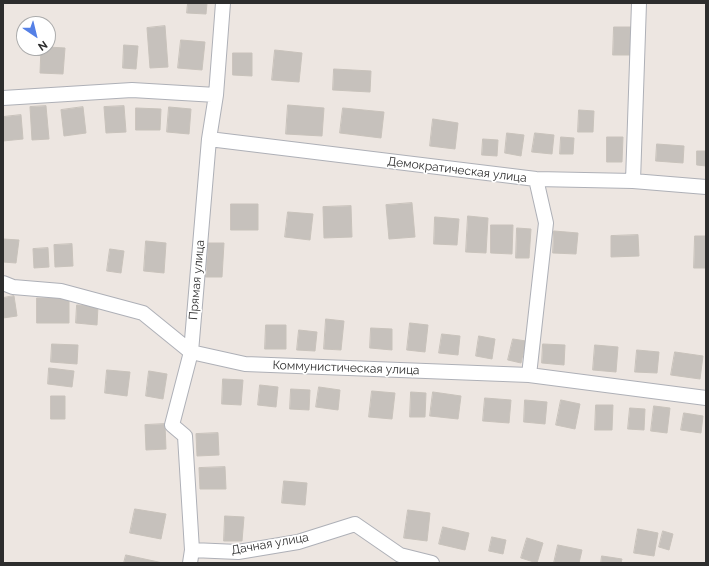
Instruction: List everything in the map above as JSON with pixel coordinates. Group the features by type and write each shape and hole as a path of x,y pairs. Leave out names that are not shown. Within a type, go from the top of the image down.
{"street":[{"name":"Прямая улица","path":"191,557 185,436 172,425 191,352 209,139 216,95 223,3"},
{"path":"633,181 639,3"},
{"path":"3,98 132,90 216,95"},
{"name":"Демократическая улица","path":"209,139 536,179 633,181 706,187"},
{"path":"529,375 546,223 536,179"},
{"name":"Коммунистическая улица","path":"3,283 13,287 61,291 143,313 191,352 245,364 529,375 706,398"},
{"name":"Дачная улица","path":"191,557 238,552 298,542 355,524 400,555 432,563"}],"building":[{"path":"188,3 207,3 206,14 187,13"},
{"path":"165,26 168,67 150,68 147,28"},
{"path":"614,27 632,27 632,55 613,55"},
{"path":"181,40 205,42 202,70 178,68"},
{"path":"124,45 138,46 136,69 123,68"},
{"path":"56,47 65,48 63,74 40,73 41,56 56,56"},
{"path":"275,50 302,53 299,82 272,80"},
{"path":"233,53 252,53 252,76 233,75"},
{"path":"334,69 371,71 370,92 333,90"},
{"path":"288,105 324,108 322,136 286,134"},
{"path":"46,106 49,139 32,140 30,107"},
{"path":"124,106 126,132 106,133 104,107"},
{"path":"83,107 86,133 64,136 61,110"},
{"path":"169,107 191,109 189,134 167,132"},
{"path":"136,108 161,109 160,130 136,130"},
{"path":"343,108 384,112 381,138 340,133"},
{"path":"579,110 594,111 593,132 578,132"},
{"path":"21,115 23,139 3,141 3,117"},
{"path":"433,119 458,123 455,149 430,146"},
{"path":"507,133 524,135 521,156 505,153"},
{"path":"535,133 554,135 552,154 532,152"},
{"path":"561,137 574,138 573,154 560,154"},
{"path":"607,137 623,137 622,162 607,162"},
{"path":"483,139 498,140 497,156 482,155"},
{"path":"657,144 684,146 683,163 656,161"},
{"path":"697,151 706,151 706,166 697,165"},
{"path":"412,203 415,237 389,239 386,205"},
{"path":"231,204 258,204 258,230 231,230"},
{"path":"351,206 352,237 324,238 323,207"},
{"path":"288,212 313,214 310,240 285,237"},
{"path":"468,216 488,218 486,253 466,252"},
{"path":"435,217 459,219 457,245 434,244"},
{"path":"491,225 513,225 512,254 491,253"},
{"path":"517,228 531,229 529,258 516,258"},
{"path":"554,231 578,233 576,254 553,253"},
{"path":"638,235 639,256 611,257 611,236"},
{"path":"695,236 706,236 706,268 694,268"},
{"path":"3,239 19,240 16,263 3,262"},
{"path":"146,241 166,243 164,273 144,271"},
{"path":"208,243 224,243 222,277 206,277"},
{"path":"72,244 73,266 55,267 54,245"},
{"path":"48,248 49,267 34,268 33,249"},
{"path":"110,249 124,251 121,273 107,271"},
{"path":"14,296 17,316 3,318 3,298"},
{"path":"37,298 69,298 69,323 37,323"},
{"path":"77,305 98,306 97,325 76,323"},
{"path":"326,319 344,321 341,350 324,349"},
{"path":"410,323 428,325 425,352 407,350"},
{"path":"266,325 286,325 286,349 265,349"},
{"path":"371,328 392,329 392,350 370,348"},
{"path":"299,330 317,332 315,351 297,350"},
{"path":"442,334 460,336 458,355 439,353"},
{"path":"479,336 495,339 492,359 476,356"},
{"path":"513,339 526,341 521,363 508,360"},
{"path":"52,344 78,345 77,364 51,362"},
{"path":"543,344 565,345 564,365 542,363"},
{"path":"595,345 618,347 616,372 593,370"},
{"path":"637,350 659,352 657,373 635,372"},
{"path":"675,352 703,356 700,379 671,375"},
{"path":"49,368 74,371 72,387 48,384"},
{"path":"107,370 130,372 127,396 105,393"},
{"path":"149,371 167,374 163,399 146,396"},
{"path":"223,379 243,380 241,405 222,404"},
{"path":"260,385 278,387 276,407 258,405"},
{"path":"319,387 340,390 338,410 316,407"},
{"path":"291,389 310,390 309,410 290,409"},
{"path":"372,391 395,393 392,419 369,417"},
{"path":"411,392 426,393 425,417 410,417"},
{"path":"433,392 461,396 458,419 430,416"},
{"path":"51,396 65,396 65,419 51,419"},
{"path":"485,398 511,400 509,423 483,421"},
{"path":"525,400 547,402 545,424 524,422"},
{"path":"561,400 580,404 575,429 556,425"},
{"path":"596,405 613,405 612,430 595,430"},
{"path":"654,406 670,408 667,433 651,431"},
{"path":"630,408 645,409 644,430 628,429"},
{"path":"684,413 703,416 701,433 681,430"},
{"path":"165,424 166,449 146,450 145,425"},
{"path":"218,433 219,455 197,456 196,434"},
{"path":"225,467 226,489 200,489 199,468"},
{"path":"284,481 307,483 305,505 282,503"},
{"path":"135,509 166,514 161,539 130,533"},
{"path":"408,510 430,513 427,541 404,538"},
{"path":"225,516 244,517 242,541 224,541"},
{"path":"443,527 469,533 465,550 439,544"},
{"path":"638,529 658,533 654,556 634,553"},
{"path":"663,531 673,534 669,550 659,547"},
{"path":"492,537 506,540 503,554 489,551"},
{"path":"527,538 543,543 537,563 521,558"},
{"path":"558,545 582,550 579,563 554,563"},
{"path":"126,555 163,563 124,563"},
{"path":"602,556 622,559 621,563 601,563"}]}
